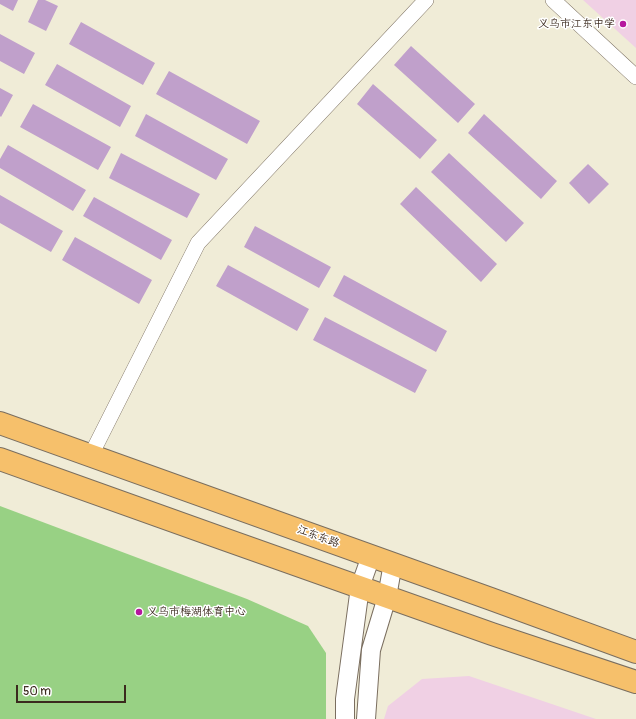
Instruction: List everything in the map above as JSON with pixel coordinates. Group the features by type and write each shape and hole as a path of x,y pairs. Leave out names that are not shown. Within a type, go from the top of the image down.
{"main road":[{"name":"江东东路","path":"0,423 393,563 636,652"},
{"path":"0,459 492,634 636,682"}],"street":[{"path":"91,455 198,243 426,0"},
{"path":"553,0 636,77"},
{"path":"345,719 345,699 360,587 371,556"},
{"path":"366,719 371,650 387,597 393,563"}],"shaded area":[{"name":"义乌市江东中学","path":"583,0 636,0 636,48"},
{"path":"469,676 596,719 384,719 388,706 422,679"}],"green space":[{"name":"义乌市梅湖体育中心","path":"0,506 247,599 308,626 326,653 326,719 0,719"}],"building":[{"path":"0,0 18,0 13,11 0,4"},
{"path":"38,0 45,0 58,6 46,31 28,22"},
{"path":"81,22 155,63 143,85 69,44"},
{"path":"0,34 35,53 24,74 0,61"},
{"path":"411,46 475,104 458,123 394,65"},
{"path":"57,64 131,106 120,127 45,85"},
{"path":"169,71 260,121 247,144 156,94"},
{"path":"373,84 437,140 420,159 357,104"},
{"path":"0,88 13,95 1,117 0,116"},
{"path":"33,104 111,147 98,170 20,127"},
{"path":"146,114 228,159 216,180 135,136"},
{"path":"484,114 557,181 541,199 468,133"},
{"path":"8,145 86,190 73,211 0,168 0,159"},
{"path":"121,153 200,194 187,218 109,178"},
{"path":"449,153 524,223 506,242 431,172"},
{"path":"588,164 609,184 589,204 569,183"},
{"path":"416,187 497,264 481,282 400,204"},
{"path":"0,195 63,231 51,252 0,223"},
{"path":"94,197 172,240 161,260 83,216"},
{"path":"255,226 331,267 319,288 244,247"},
{"path":"75,237 152,280 139,304 62,260"},
{"path":"228,265 309,309 297,331 216,286"},
{"path":"344,275 447,331 436,352 333,296"},
{"path":"325,317 427,370 415,393 313,340"}],"place":[{"name":"义乌市江东中学","path":"623,24"},
{"name":"义乌市梅湖体育中心","path":"139,612"}]}
